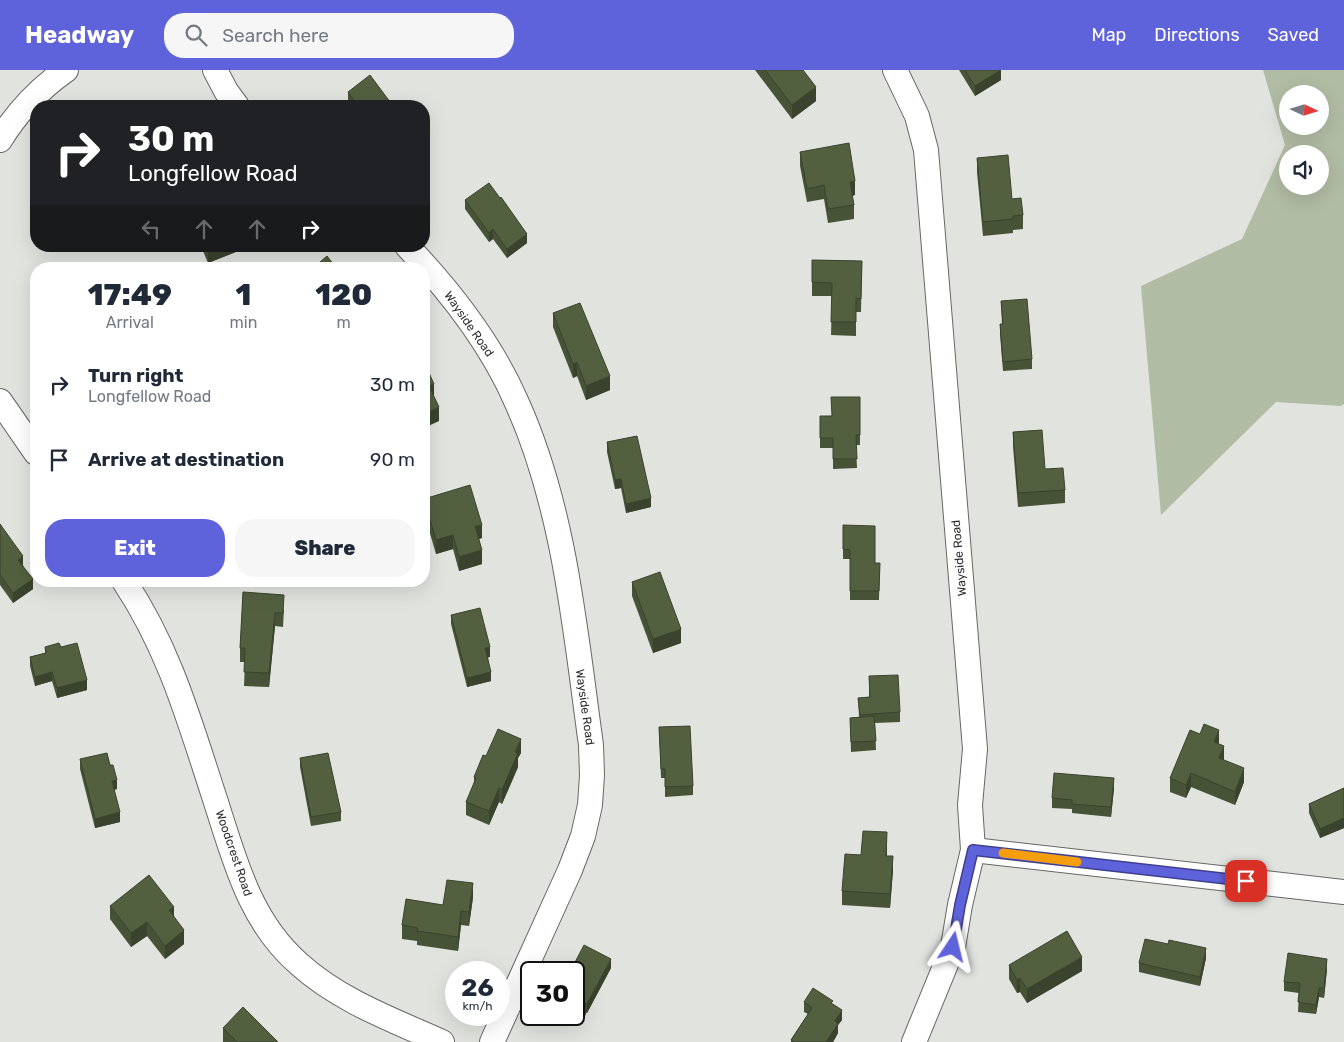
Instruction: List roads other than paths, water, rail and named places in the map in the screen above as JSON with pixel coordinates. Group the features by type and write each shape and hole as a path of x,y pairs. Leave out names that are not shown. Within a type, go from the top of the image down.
{"street":[{"path":"31,100 66,70"},
{"path":"215,70 233,100"},
{"name":"Wayside Road","path":"895,70 917,116 926,150 975,748 970,805 973,850 960,905 953,947 914,1042"},
{"path":"0,140 21,110 30,101"},
{"name":"Wayside Road","path":"412,252 421,262"},
{"name":"Wayside Road","path":"430,272 448,293 497,363 517,403 534,445 561,542 591,745 590,805 582,836 570,870 492,1042"},
{"path":"0,401 30,444"},
{"name":"Woodcrest Road","path":"128,587 151,625 172,672 239,871 256,911 268,929 298,964 336,992 442,1042"},
{"path":"973,850 1344,892"}]}
